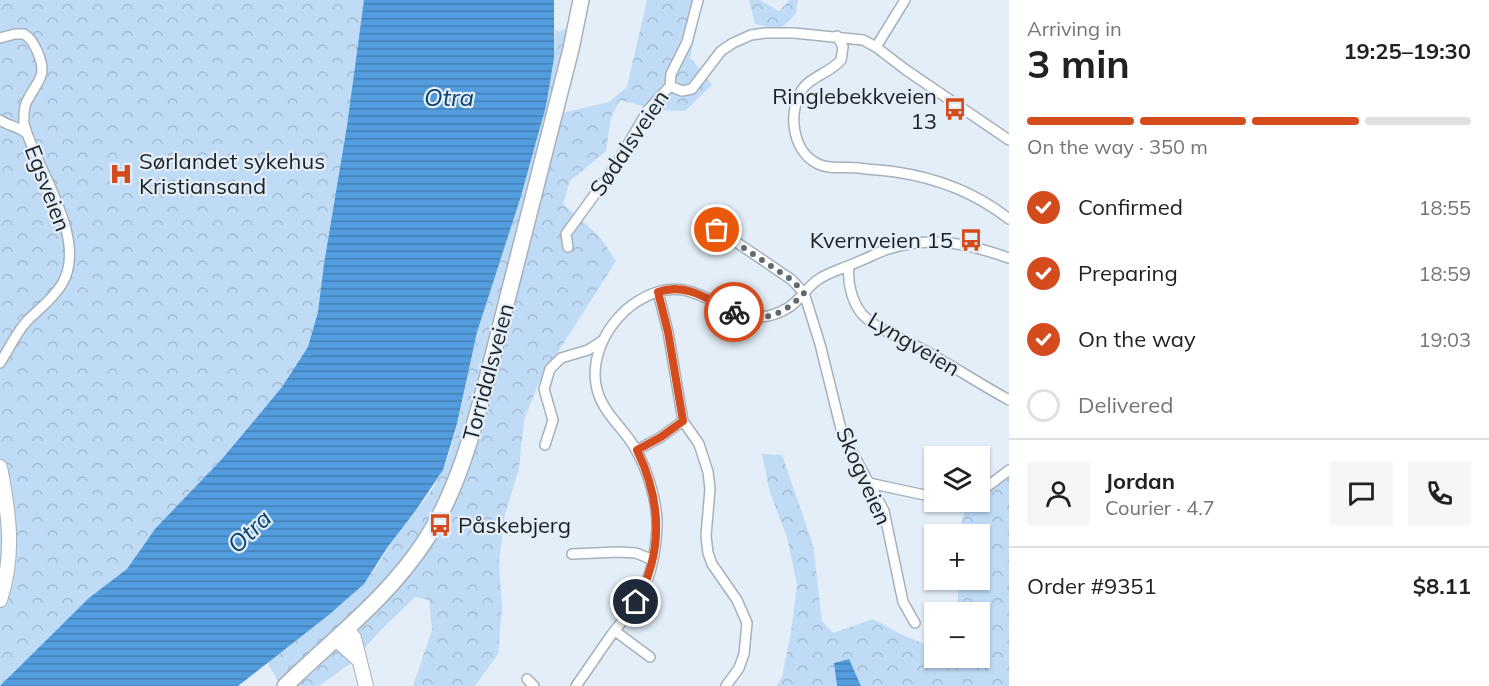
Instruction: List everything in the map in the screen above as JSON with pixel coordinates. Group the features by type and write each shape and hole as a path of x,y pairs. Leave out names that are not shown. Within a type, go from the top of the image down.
{"main road":[{"name":"Torridalsveien","path":"285,686 342,635 387,589 425,541 461,466 477,417 571,49 581,0"}],"street":[{"name":"Sødalsveien","path":"568,247 566,234 573,221 614,168 648,110 670,86 671,74 687,42 698,0"},
{"path":"876,47 905,0"},
{"path":"670,86 682,91 692,89 721,51 751,35 765,33 837,36 863,40 1009,140"},
{"name":"Egsveien","path":"0,38 24,34 34,43 40,58 43,70 40,80 27,101 24,112 26,133 63,218 70,253 63,284 21,329 0,363"},
{"path":"837,36 843,47 843,57 834,67 806,85 799,97 795,112 795,133 800,147 809,158 822,166 894,171 935,180 978,198 1009,219"},
{"name":"Egsveien","path":"0,120 26,133"},
{"path":"701,218 792,280 804,293"},
{"path":"576,686 643,588 653,560 656,514 651,490 637,450 600,399 595,379 595,369 602,341 613,324 629,307 658,292 670,289 691,290 738,314 757,318 773,316 788,308 809,286 823,276 885,250 924,242 952,242 1009,258"},
{"name":"Lyngveien","path":"849,266 854,300 863,314 871,321 1009,400"},
{"path":"658,292 668,332 683,421 699,444 708,472 710,489 706,536 708,553 712,564 737,600 747,622 744,654 739,668 726,686"},
{"name":"Skogveien","path":"804,293 820,344 839,423 884,511 903,602 915,623"},
{"path":"545,446 553,420 544,389 550,369 561,358 588,350 602,341"},
{"path":"637,450 661,437 683,421"},
{"path":"0,467 10,540 6,582 0,600"},
{"path":"990,484 1009,470"},
{"path":"869,483 924,495"},
{"path":"572,554 636,553 653,560"},
{"path":"615,631 650,657"},
{"path":"342,635 359,660 366,686"},
{"path":"527,679 534,686"}],"green space":[{"path":"0,0 428,0 291,457 0,686"},
{"path":"647,0 703,0 690,57 712,85 685,111 657,110 620,100 611,117 606,151 570,181 563,204 599,236 616,261 540,380 524,420 519,468 505,514 499,561 502,607 498,654 475,686 413,686 432,630 429,600 415,597 351,663 319,686 281,686 267,662 328,616 362,585 429,494 443,469 455,436 477,332 535,145 551,69 555,29 559,32 574,24 562,113 609,102 627,87"},
{"path":"749,0 760,0 779,11 790,0 798,0 796,14 780,29 755,24"},
{"path":"762,454 782,455 813,545 822,621 833,633 873,619 924,644 924,668 990,668 990,602 958,602 958,590 990,590 990,524 961,524 965,512 990,512 990,486 1009,469 1009,686 861,686 849,659 835,663 837,686 777,686 782,677 791,632 797,585 787,537 770,493"}],"water":[{"name":"Otra","path":"364,0 554,0 554,58 546,106 521,196 477,332 457,424 443,470 364,584 330,614 238,686 0,686 89,598 127,569 155,529 222,459 282,387 308,347 318,312"},
{"path":"849,659 861,686 837,686 834,663"}],"way so far":[{"path":"717,230 792,280 804,293 794,304 773,316 747,317 734,312"}],"place":[{"name":"Ringlebekkveien 13","path":"955,109"},
{"name":"Sørlandet sykehus Kristiansand","path":"121,174"},
{"name":"Kvernveien 15","path":"971,240"},
{"name":"Påskebjerg","path":"440,525"}],"route":[{"path":"636,602 647,580 653,560 657,525 651,490 637,450 669,432 683,421 668,332 658,292 670,289 691,290 734,312"}]}
